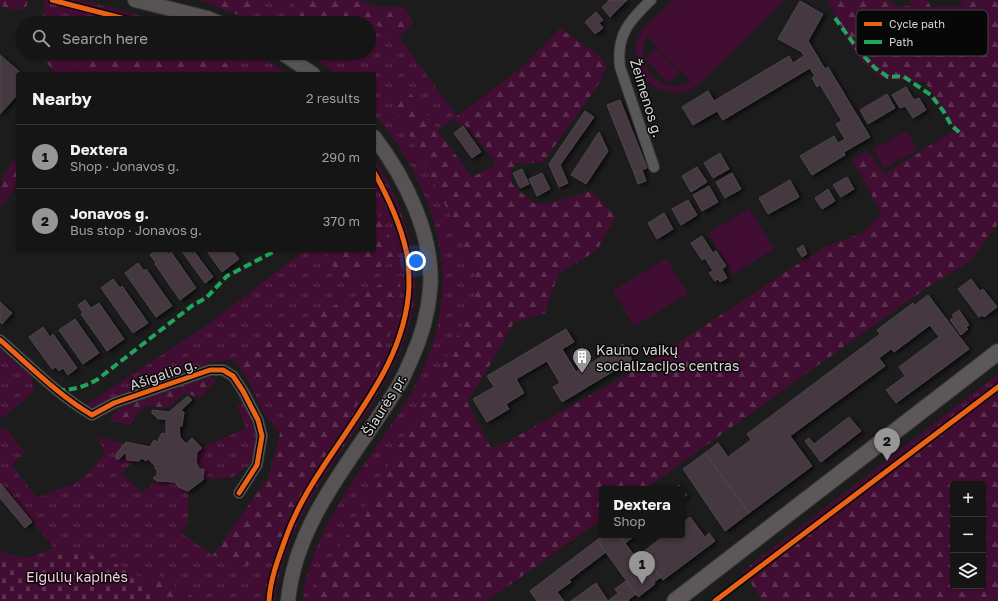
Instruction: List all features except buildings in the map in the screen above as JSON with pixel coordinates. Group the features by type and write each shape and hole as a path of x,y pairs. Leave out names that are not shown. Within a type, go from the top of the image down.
{"main road":[{"path":"135,0 199,16"},
{"path":"292,60 310,72"},
{"name":"Šiaurės pr.","path":"288,601 294,573 310,526 336,478 400,384 418,344 426,317 430,290 429,264 421,227 403,181 387,154 376,140"},
{"path":"675,601 998,352"}],"street":[{"name":"Žeimenos g.","path":"651,0 628,25 620,43 619,54 620,67 654,167"},
{"name":"Ašigalio g.","path":"0,340 57,391 92,415 114,403 210,370 223,370 234,376 258,420 262,436 257,465 239,493"}],"green space":[{"path":"0,0 28,0 26,8 16,10 0,6"},
{"path":"45,0 82,0 141,16 43,16"},
{"path":"200,0 259,0 259,4 248,16 241,16"},
{"path":"259,0 292,0 299,16 248,16 259,5"},
{"path":"292,0 358,0 377,7 404,7 413,23 399,37 376,25 376,16 299,16"},
{"path":"674,0 785,0 698,85 689,90 672,92 655,87 648,82 642,75 638,66 635,50 636,44 643,30","holes":["647,36 691,81 685,85 673,86 664,84 656,79 645,64 643,55"]},
{"path":"827,0 888,0 899,7 912,6 909,0 927,0 931,7 959,7 963,0 998,0 998,224 969,262 929,286 649,486 599,486 599,521 487,601 311,601 311,591 372,495 441,369 476,298 475,275 457,229 414,143 396,111 393,97 406,87 472,177 494,166 494,160 465,125 458,125 455,122 457,116 520,69 560,28 602,58 606,69 596,88 543,162 517,163 510,173 512,184 533,203 546,204 592,191 616,217 597,250 558,274 545,313 514,322 467,402 491,448 503,444 650,362 825,247 862,233 882,214 852,160 867,151 885,174 956,129 925,82 882,79 858,56 988,56 988,10 856,10 856,54"},
{"path":"376,25 399,37 457,116 438,130 406,87 396,111 414,143 457,229 475,275 476,298 441,369 372,495 311,591 311,601 302,601 308,574 316,549 327,524 355,478 409,397 423,371 437,328 442,298 442,259 434,221 420,184 411,167 395,141 376,117 376,72 333,72 318,60 376,60"},
{"path":"656,48 680,72 668,83 645,59"},
{"path":"44,60 61,60 61,70 74,71 75,60 213,60 229,64 242,72 53,72"},
{"path":"61,60 75,60 75,71 61,70"},
{"path":"213,60 265,60 286,72 242,72 229,64"},
{"path":"907,131 917,150 884,168 873,149"},
{"path":"16,160 16,186 0,208 2,180 4,174 12,163"},
{"path":"376,163 396,198 412,251 415,269 415,282 414,305 410,323 405,340 382,388 321,482 296,528 286,551 279,576 275,601 199,601 157,574 147,584 130,569 77,550 26,564 0,557 0,551 22,558 33,556 54,548 0,483 0,429 4,428 25,453 11,465 37,498 76,483 90,471 105,453 97,436 125,444 116,454 116,459 119,459 126,452 127,460 135,461 121,473 142,493 157,481 175,482 178,487 188,491 188,522 181,533 213,555 234,567 253,563 254,571 271,559 306,488 330,451 401,276 296,323 234,359 206,364 153,383 94,408 85,405 206,326 302,252 325,252 341,281 396,261 387,229 376,212"},
{"path":"749,209 774,249 733,274 708,233"},
{"path":"376,212 387,229 397,261 341,281 325,252 376,252"},
{"path":"666,258 688,294 634,326 613,291"},
{"path":"401,275 398,309 378,369 330,451 306,488 271,559 254,572 253,564 234,567 213,555 268,478 280,434 285,400 250,384 234,359 296,323"},
{"path":"0,349 32,377 33,391 27,398 0,419"},
{"path":"998,374 998,393 906,464 749,581 742,572"},
{"path":"213,377 215,382 198,398 185,392 168,408 149,407 142,409 130,425 110,421 112,415 121,407 175,387"},
{"path":"250,384 285,400 280,434 265,415"},
{"path":"998,393 998,599 996,601 763,601 749,581"},
{"path":"245,402 256,436 253,457 250,464 233,477 203,480 204,470 199,469 197,463 198,453 202,448 246,428 237,405"},
{"name":"Eigulių kapinės","path":"77,550 130,569 147,584 161,601 0,601 0,557 26,564"},
{"path":"157,574 199,601 161,601 147,584"}],"marked path":[{"path":"835,18 856,47"},
{"path":"864,56 875,68 888,77 903,76 931,95 944,112 951,125 961,134"},
{"path":"57,391 78,388 98,379 193,305 206,298 227,276 273,252"}],"cycle path":[{"path":"52,0 114,16"},
{"path":"269,601 275,570 294,517 312,484 359,414 383,374 401,333 409,287 406,250 393,210 376,176"},
{"path":"0,340 56,389 92,415 114,403 210,370 223,370 233,376 243,391 258,420 262,436 257,465 239,493"},
{"path":"715,601 998,387"}],"place":[{"name":"Kauno vaikų socializacijos centras","path":"582,374"},
{"name":"Jonavos g.","path":"887,461"},
{"name":"Dextera","path":"642,584"}]}
